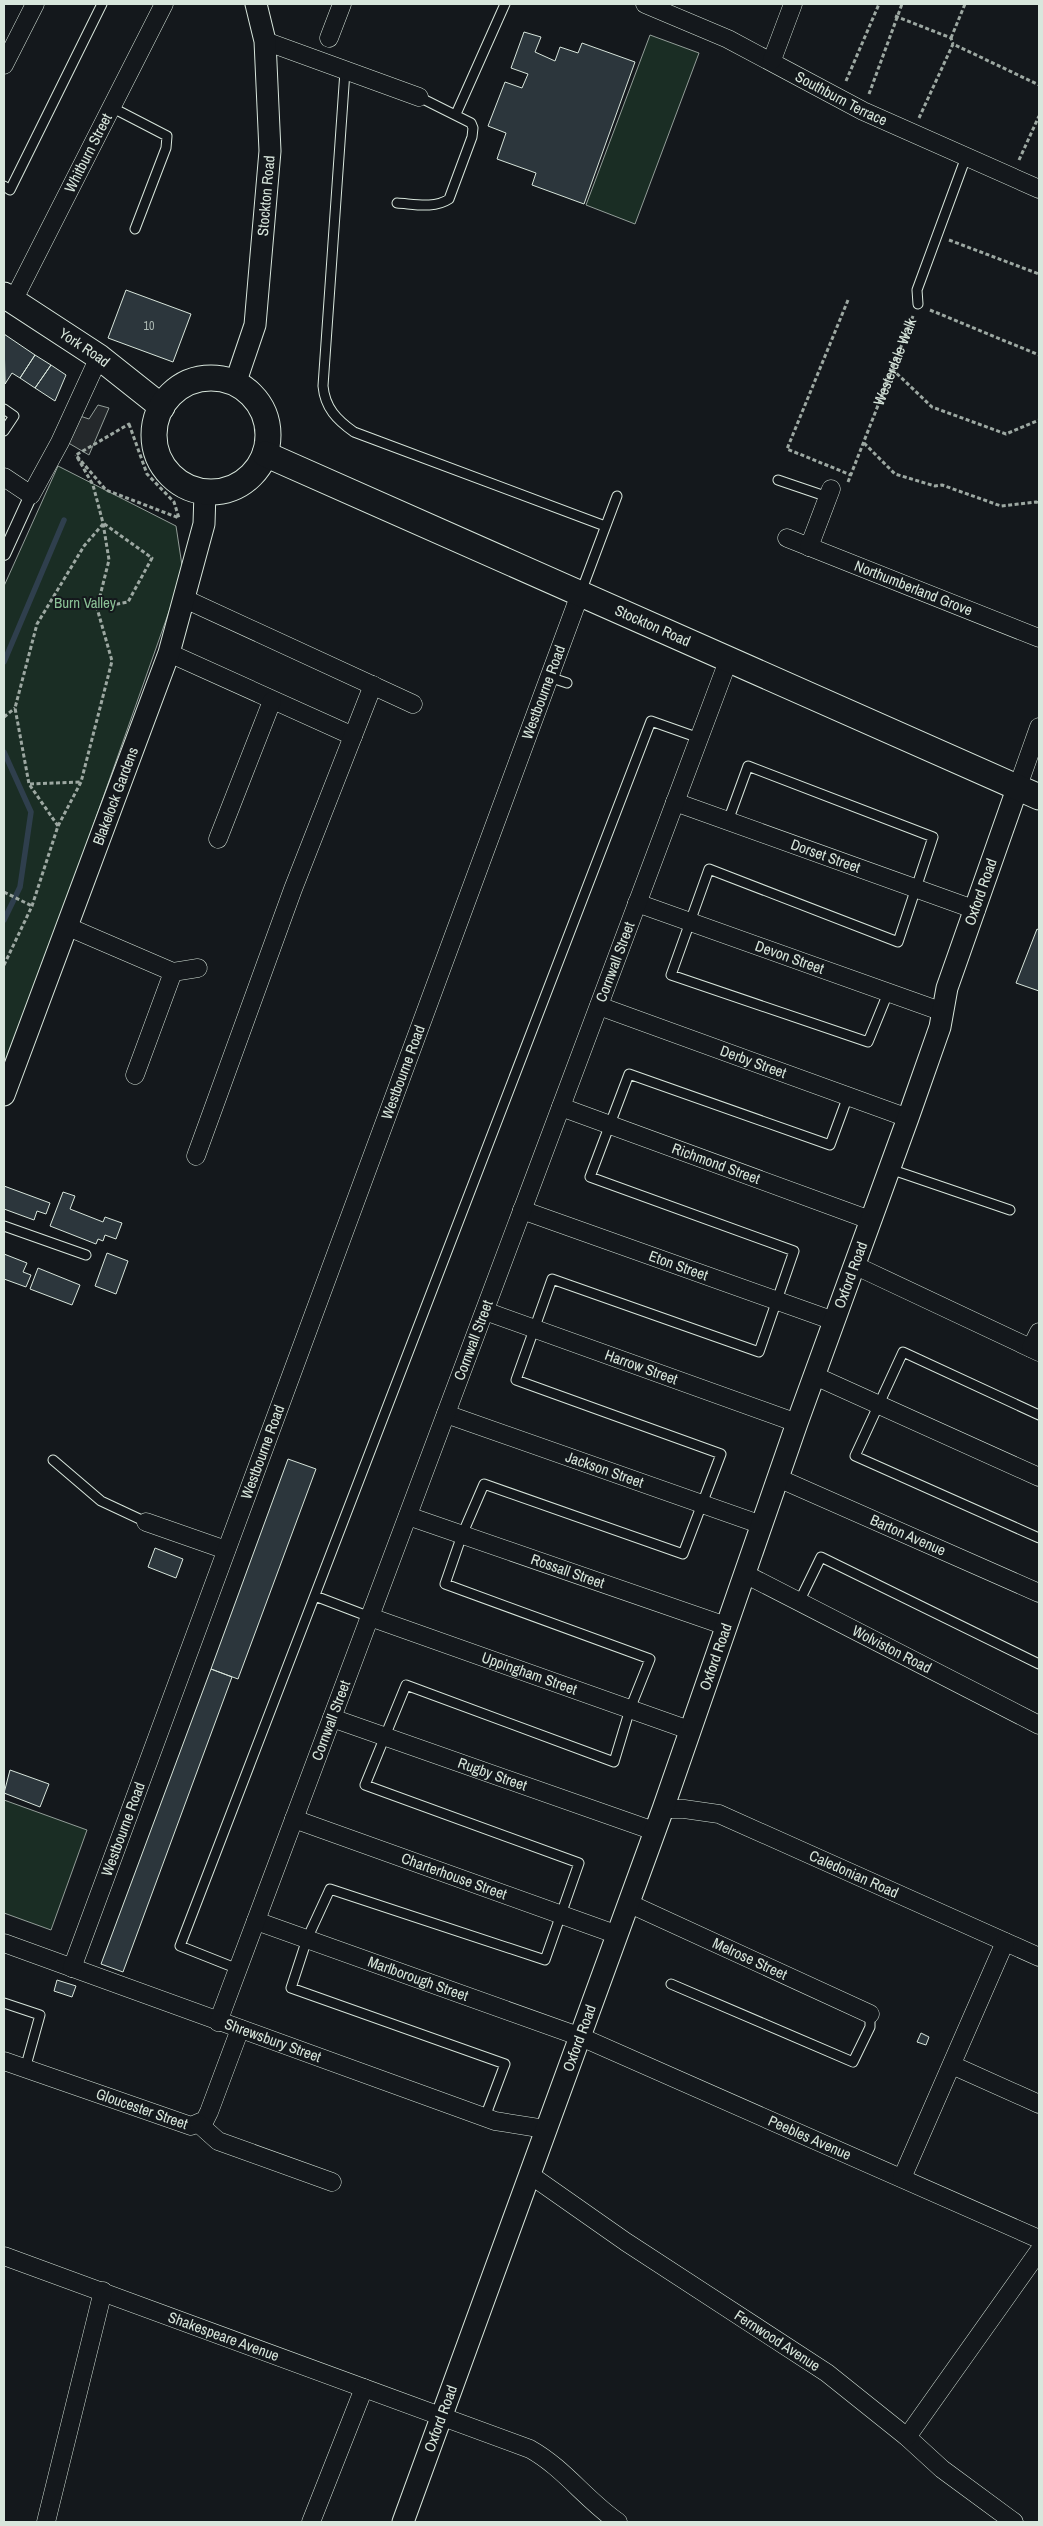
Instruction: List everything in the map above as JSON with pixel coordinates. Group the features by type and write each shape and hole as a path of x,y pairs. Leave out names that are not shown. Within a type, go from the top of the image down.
{"main road":[{"name":"York Road","path":"8,298 99,357 162,407"},
{"path":"202,379 219,379 235,384 249,393 260,406 267,429 265,454 258,467 248,479 235,487 221,492 205,492 187,487 172,477 160,462 155,444 155,425 162,407 172,394 186,384 202,379"},
{"name":"Stockton Road","path":"265,454 1028,793"}],"street":[{"path":"4,65 35,4"},
{"name":"Whitburn Street","path":"8,298 164,4"},
{"name":"Stockton Road","path":"235,384 255,325 270,151 265,42 256,4"},
{"path":"329,38 342,4"},
{"name":"Southburn Terrace","path":"645,4 772,60 863,111 1039,189"},
{"path":"772,60 793,4"},
{"path":"265,42 419,97"},
{"path":"4,554 60,442 99,357"},
{"path":"4,477 32,495"},
{"name":"Blakelock Gardens","path":"4,1094 169,653 204,524 205,492"},
{"path":"809,547 830,493"},
{"name":"Northumberland Grove","path":"787,538 1039,638"},
{"name":"Westbourne Road","path":"72,1968 580,594"},
{"path":"185,599 413,704"},
{"path":"169,653 353,736"},
{"name":"Cornwall Street","path":"218,2022 728,660"},
{"path":"196,1156 293,889 373,686"},
{"path":"218,839 272,701"},
{"path":"1028,793 1039,727"},
{"name":"Oxford Road","path":"403,2522 545,2129 581,2037 615,1934 662,1809 797,1424 890,1169 940,1027 947,988 976,910 1028,793"},
{"name":"Dorset Street","path":"675,802 976,910"},
{"name":"Devon Street","path":"637,903 943,1012"},
{"path":"66,926 172,972 198,968"},
{"path":"135,1075 172,972"},
{"name":"Derby Street","path":"599,1006 908,1118"},
{"name":"Richmond Street","path":"561,1107 870,1220"},
{"name":"Eton Street","path":"522,1210 834,1321"},
{"path":"854,1265 1035,1350 1039,1332"},
{"name":"Harrow Street","path":"485,1311 797,1424"},
{"path":"815,1376 1039,1477"},
{"name":"Jackson Street","path":"446,1414 762,1525"},
{"name":"Barton Avenue","path":"778,1478 1039,1593"},
{"name":"Rossall Street","path":"408,1516 726,1626"},
{"path":"146,1522 226,1550"},
{"name":"Wolviston Road","path":"744,1574 1039,1725"},
{"name":"Uppingham Street","path":"370,1617 690,1730"},
{"name":"Rugby Street","path":"332,1718 654,1831"},
{"name":"Caledonian Road","path":"662,1809 684,1808 719,1814 1039,1957"},
{"name":"Charterhouse Street","path":"294,1819 615,1934"},
{"name":"Melrose Street","path":"628,1903 870,2014"},
{"name":"Marlborough Street","path":"256,1921 581,2037"},
{"path":"902,2178 1005,1942"},
{"name":"Shrewsbury Street","path":"4,1943 485,2117 545,2129"},
{"path":"198,2124 209,2112 240,2029"},
{"name":"Peebles Avenue","path":"581,2037 1039,2239"},
{"name":"Gloucester Street","path":"4,2061 183,2125 198,2124 218,2141 332,2182"},
{"path":"952,2065 1039,2104"},
{"name":"Fernwood Avenue","path":"529,2174 626,2242 827,2373 907,2437 942,2469 1014,2522"},
{"path":"907,2437 1039,2251"},
{"name":"Shakespeare Avenue","path":"4,2256 509,2441 548,2460 611,2520"},
{"path":"46,2522 103,2292"},
{"path":"311,2522 364,2388"}],"lane":[{"path":"4,186 10,190 102,4"},
{"path":"456,114 505,4"},
{"path":"345,70 322,386 328,408 340,422 354,432 605,526"},
{"path":"397,203 429,206 441,204 449,199 472,137 473,128 471,123 419,97"},
{"path":"111,107 167,136 166,148 135,229"},
{"name":"Westerdale Walk","path":"918,304 917,290 966,157"},
{"path":"4,409 14,416 4,431"},
{"path":"778,480 830,493"},
{"path":"580,594 617,496"},
{"path":"549,677 568,683"},
{"path":"238,1969 180,1946 651,721 699,738"},
{"path":"728,821 748,766 933,837 898,942 709,869 688,922 671,975 868,1042 888,993"},
{"path":"485,2117 505,2064 291,1988 307,1940 330,1889 545,1960 579,1863 365,1785 406,1685 614,1762 630,1709 650,1659 446,1584 462,1535 484,1484 683,1554 721,1454 516,1380 552,1280 758,1352 777,1301 794,1251 590,1177 628,1074 830,1145 848,1096"},
{"path":"890,1169 1010,1210"},
{"path":"4,1226 86,1255"},
{"path":"1039,1415 903,1352 855,1456 1039,1538"},
{"path":"52,1460 101,1501 146,1522"},
{"path":"799,1602 822,1557 1039,1664"},
{"path":"314,1596 370,1617"},
{"path":"671,1984 853,2062 870,2027 870,2014"},
{"path":"4,2002 40,2015 25,2069"}],"path":[{"path":"839,98 879,4"},
{"path":"863,111 902,4"},
{"path":"913,133 953,44 951,38 965,4"},
{"path":"895,16 951,38"},
{"path":"953,44 1039,85"},
{"path":"1011,176 1039,116"},
{"path":"937,235 1039,274"},
{"path":"848,300 788,449 852,474"},
{"path":"918,304 1039,355"},
{"name":"Westerdale Walk","path":"830,493 844,494 918,304"},
{"path":"892,369 932,407 1006,434 1039,420"},
{"path":"129,424 147,474 174,502 178,518 106,490 76,455 129,424"},
{"path":"864,443 895,474 935,486 942,485 1000,506 1039,503"},
{"path":"4,965 32,906 58,826 81,782 112,661 97,608 108,560 103,524 93,485 76,455"},
{"path":"97,608 128,602 152,558 103,524"},
{"path":"58,826 29,784 14,708 37,624 84,546 103,524"},
{"path":"4,717 14,708"},
{"path":"29,784 81,782"},
{"path":"4,892 32,906"}],"green space":[{"path":"650,35 699,53 635,224 586,205"},
{"name":"Burn Valley","path":"58,466 176,526 183,572 75,877 4,1065 4,586"},
{"path":"4,1800 87,1830 51,1930 4,1913"}],"shaded area":[{"path":"98,405 109,408 89,455 65,441 77,415 89,419"}],"building":[{"path":"524,32 541,37 535,52 555,61 560,47 578,53 582,43 635,62 584,204 532,185 536,173 497,159 506,133 488,126 505,82 522,88 528,74 511,68"},
{"path":"126,290 191,314 173,362 108,338"},
{"path":"4,334 35,355 20,378 12,373 5,384"},
{"path":"35,355 51,365 35,388 20,378"},
{"path":"51,365 66,375 55,401 35,388"},
{"path":"1037,929 1039,930 1039,991 1016,983"},
{"path":"4,1186 50,1203 46,1214 37,1211 34,1220 4,1209"},
{"path":"63,1192 75,1196 70,1209 103,1222 105,1217 122,1223 116,1239 105,1235 103,1241 98,1239 96,1244 50,1226"},
{"path":"107,1253 128,1261 116,1294 95,1286"},
{"path":"4,1254 27,1263 23,1272 31,1275 26,1287 4,1279"},
{"path":"38,1268 80,1285 72,1305 30,1289"},
{"path":"288,1459 316,1469 238,1679 211,1669"},
{"path":"155,1548 183,1559 176,1578 148,1567"},
{"path":"211,1669 232,1677 123,1972 101,1964"},
{"path":"10,1770 49,1784 40,1807 4,1793"},
{"path":"57,1980 76,1986 72,1997 54,1991"},
{"path":"921,2033 929,2037 926,2045 917,2042"}],"waterway":[{"path":"4,662 64,520"},
{"path":"4,752 31,812 20,887 4,920"}]}
